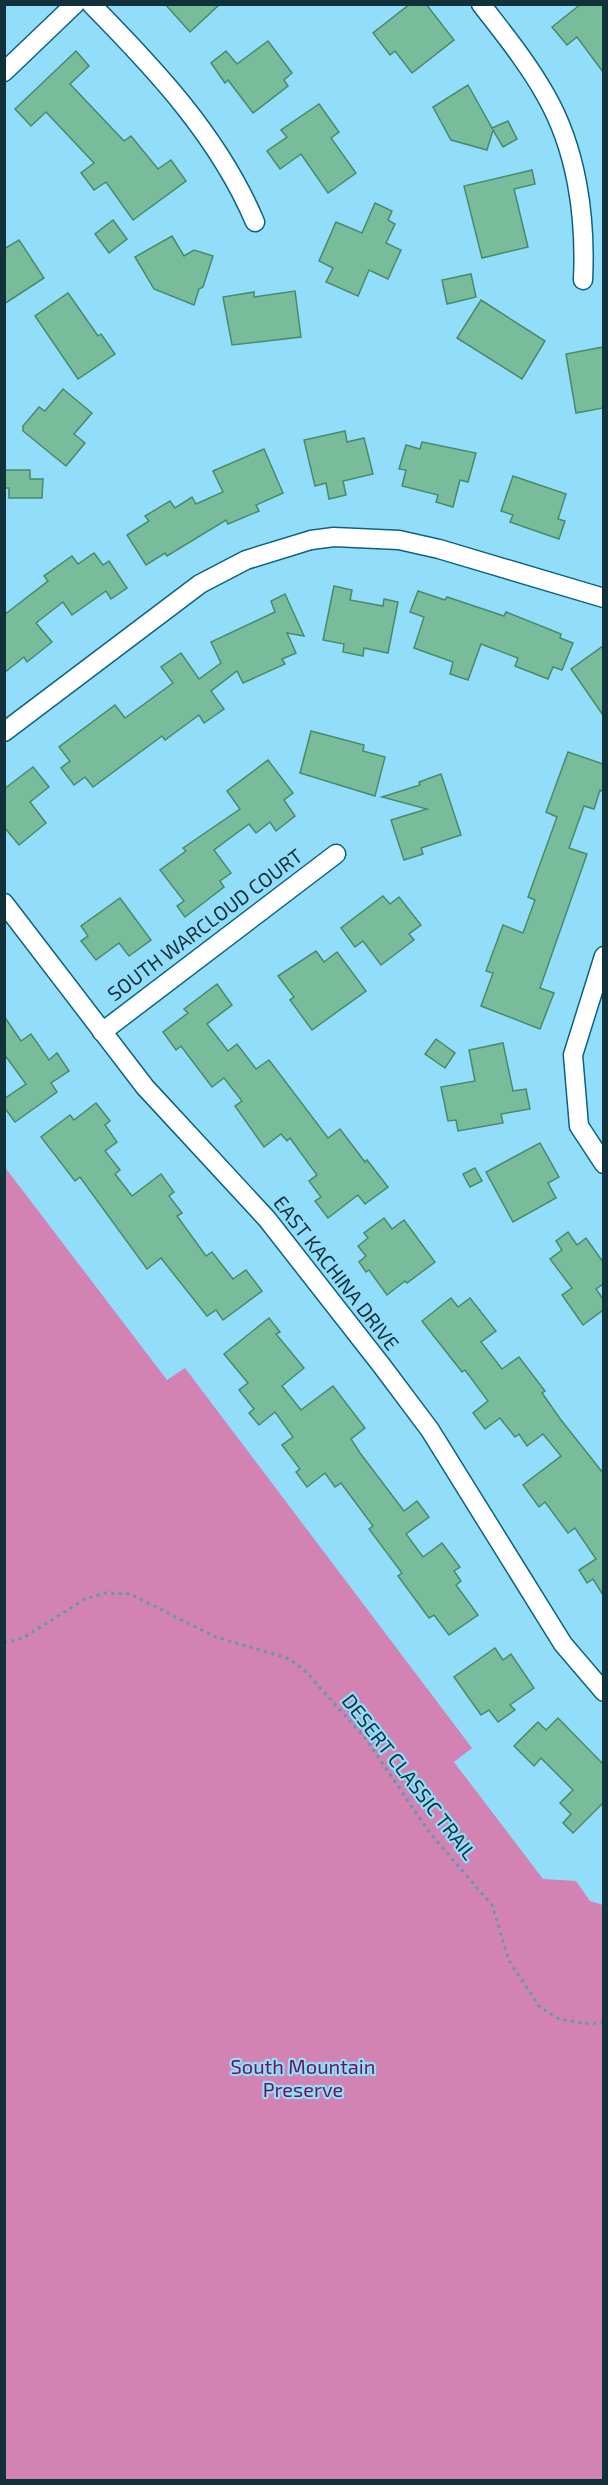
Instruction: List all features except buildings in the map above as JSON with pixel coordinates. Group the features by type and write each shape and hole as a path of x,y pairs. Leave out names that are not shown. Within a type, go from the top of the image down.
{"street":[{"path":"4,72 75,4"},
{"path":"91,4 179,98 204,131 234,177 255,222"},
{"path":"482,4 517,50 546,94 566,141 575,170 584,250 583,280"},
{"path":"4,732 200,584 246,560 311,540 334,537 399,540 439,549 603,598"},
{"name":"SOUTH WARCLOUD COURT","path":"102,1032 336,854"},
{"name":"EAST KACHINA DRIVE","path":"4,903 145,1087 267,1219 375,1357 430,1430 563,1644 603,1692"},
{"path":"603,956 573,1055 579,1126 603,1164"}],"path":[{"name":"DESERT CLASSIC TRAIL","path":"4,1643 23,1638 85,1599 105,1593 130,1594 216,1637 290,1659 306,1672 366,1739 429,1832 492,1905 509,1962 540,2007 559,2019 589,2024 603,2022"}],"green space":[{"name":"South Mountain Preserve","path":"4,1166 167,1380 185,1368 472,1748 454,1762 543,1879 576,1881 590,1901 603,1905 603,2480 5,2480"}]}
